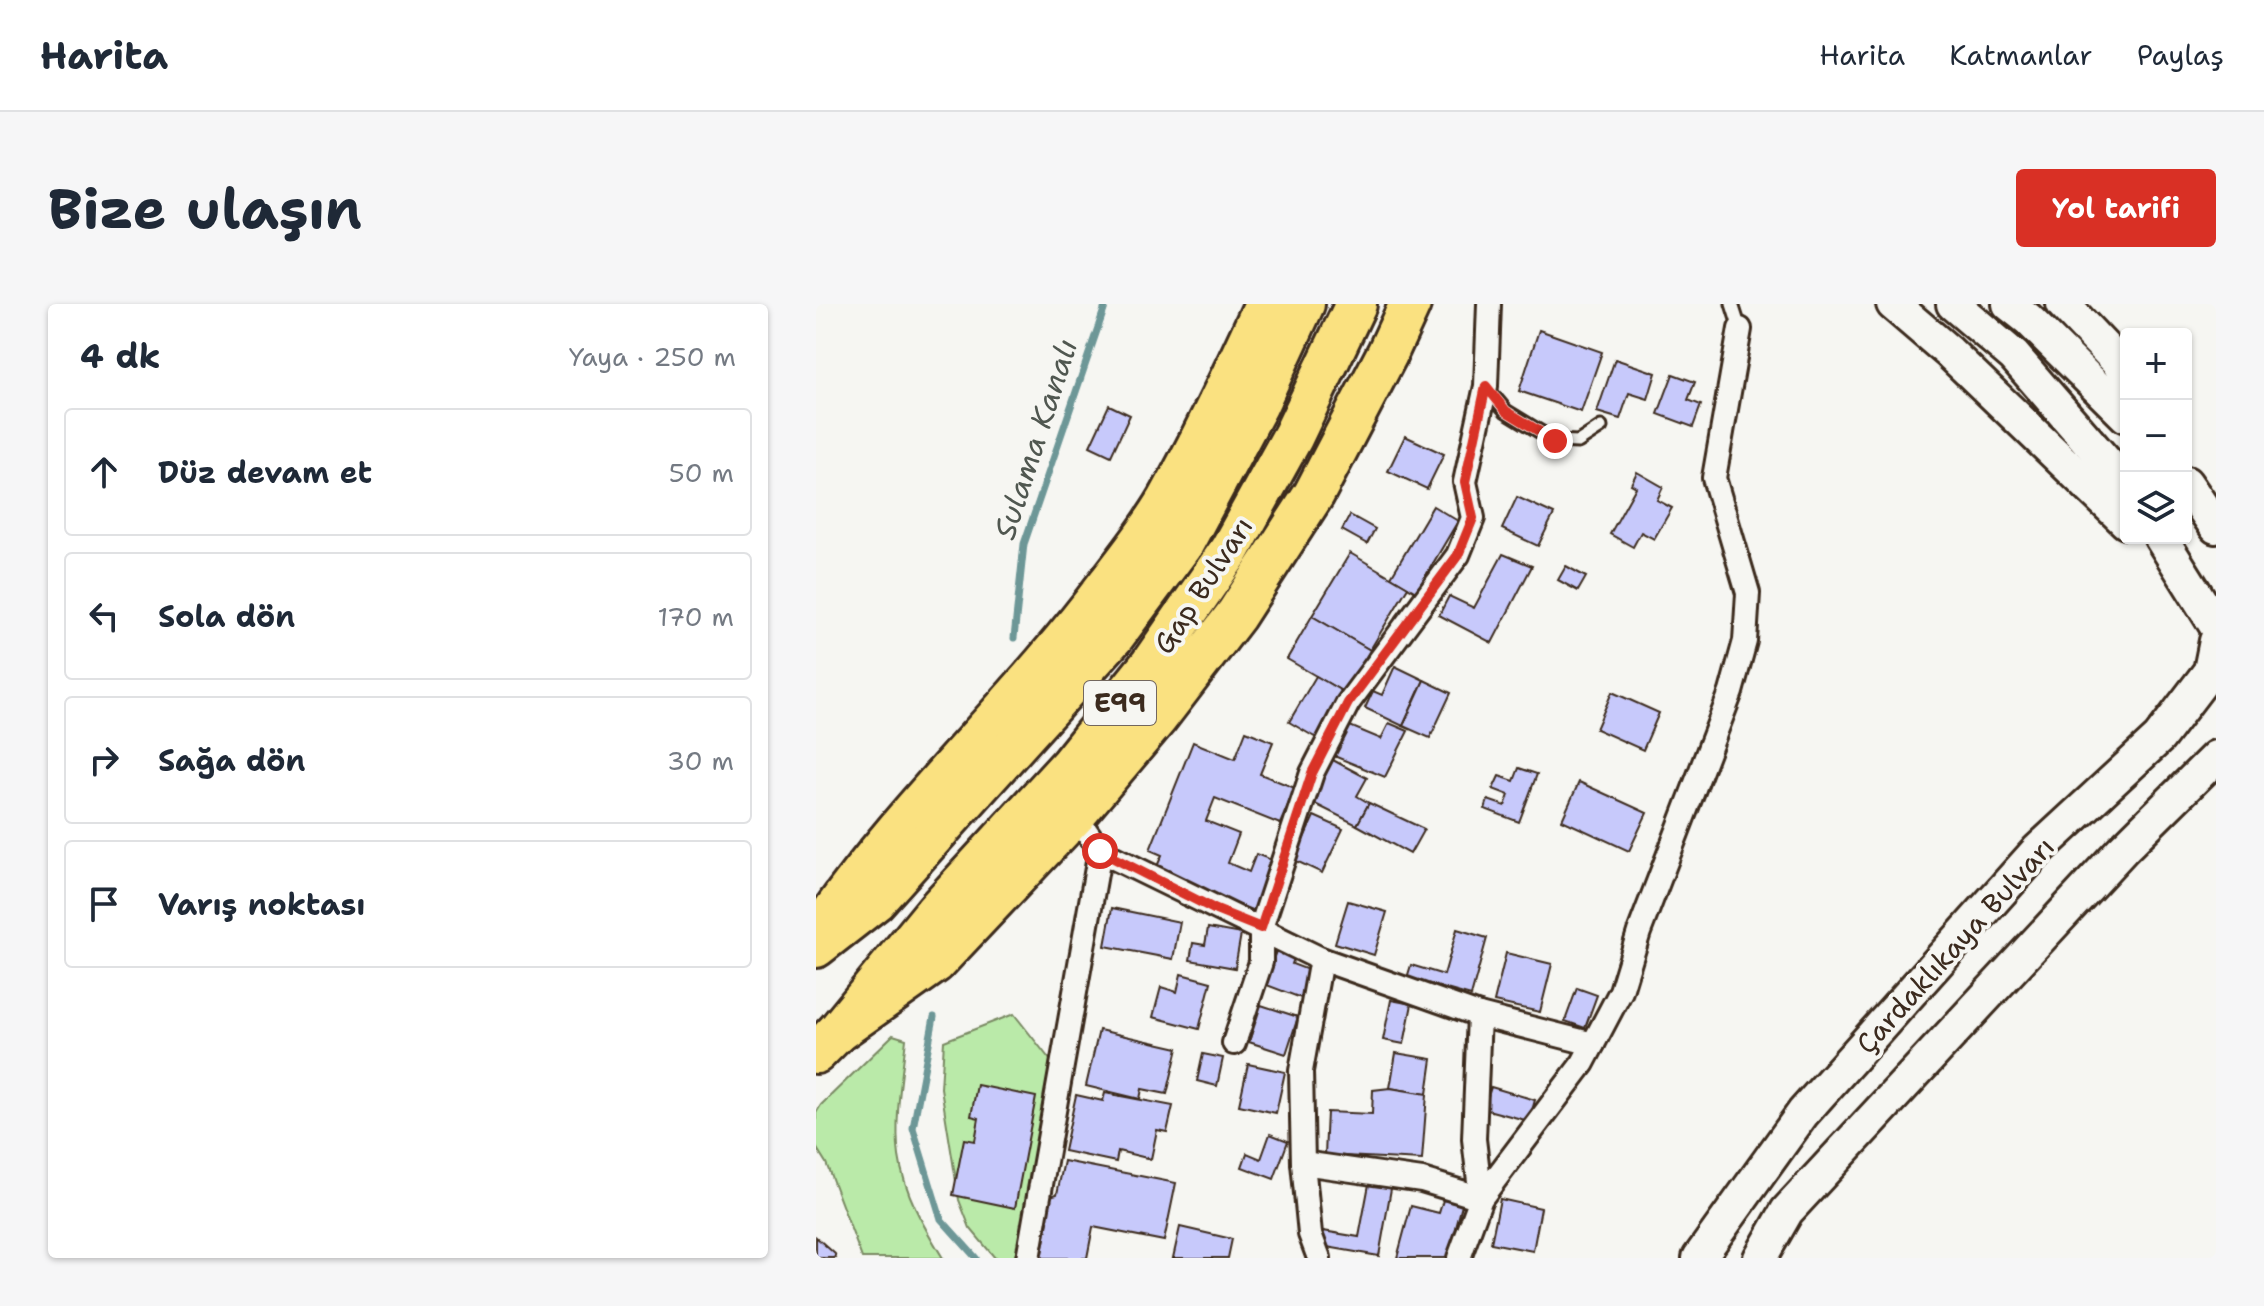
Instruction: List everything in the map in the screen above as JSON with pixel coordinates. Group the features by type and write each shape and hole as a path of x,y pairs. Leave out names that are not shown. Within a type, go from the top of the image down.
{"highway":[{"path":"816,936 844,896 922,801 1041,667 1116,573 1173,491 1213,417 1265,304"},
{"name":"Gap Bulvarı","path":"816,947 875,901 1114,636 1184,542 1258,404 1304,304"},
{"name":"Gap Bulvarı","path":"827,1043 936,911 1070,765 1151,664 1230,550 1293,436 1356,304"},
{"path":"827,1043 935,963 1075,815 1157,718 1236,615 1314,494 1410,304"}],"main road":[{"path":"1893,304 1949,352 2120,516"},
{"path":"1953,304 2014,356 2120,478"},
{"path":"2009,304 2120,410"},
{"path":"2063,304 2120,366"},
{"path":"2192,492 2216,527"},
{"path":"2170,551 2216,626"},
{"name":"Çardaklıkaya Bulvarı","path":"1699,1258 1803,1113 2038,850 2159,738 2210,671 2216,641"},
{"name":"Çardaklıkaya Bulvarı","path":"1760,1258 1787,1211 2122,850 2216,757"}],"street":[{"path":"1234,1043 1261,962 1261,928 1312,773 1348,703 1458,555 1473,518 1465,482 1486,386 1489,304"},
{"path":"1459,1258 1481,1198 1546,1114 1593,1044 1621,991 1639,932 1731,692 1745,641 1748,593 1714,478 1740,329"},
{"path":"1075,815 1100,851 1321,959 1479,1015 1593,1044"},
{"path":"1028,1258 1100,851"},
{"path":"1319,1258 1310,1234 1303,1163 1301,1071 1321,959"},
{"path":"1479,1015 1474,1139 1481,1198"},
{"path":"1303,1163 1422,1180 1481,1198"}],"lane":[{"path":"1732,304 1740,329"},
{"path":"1486,386 1506,411 1555,441 1578,442 1601,427"}],"green space":[{"path":"1014,1014 1058,1070 1053,1089 1045,1092 1020,1258 995,1258 970,1228 959,1200 941,1088 944,1041"},
{"path":"893,1035 906,1039 897,1127 902,1170 916,1209 943,1258 862,1258 826,1163 816,1147 816,1113 821,1105"}],"building":[{"path":"1539,330 1602,352 1581,412 1519,391"},
{"path":"1615,359 1656,373 1648,399 1629,393 1620,419 1597,412"},
{"path":"1673,374 1695,382 1688,400 1701,405 1693,427 1658,414"},
{"path":"1109,405 1130,415 1111,456 1090,446"},
{"path":"1405,436 1444,454 1427,489 1388,471"},
{"path":"1637,472 1663,487 1657,500 1672,508 1654,539 1641,532 1633,547 1610,534 1636,487 1631,484"},
{"path":"1517,497 1554,514 1538,546 1502,529"},
{"path":"1433,506 1458,521 1416,592 1391,577"},
{"path":"1350,515 1375,529 1367,544 1342,530"},
{"path":"1350,553 1408,587 1370,650 1312,616"},
{"path":"1503,554 1532,566 1492,643 1439,615 1449,596 1474,608"},
{"path":"1566,566 1586,577 1578,591 1558,580"},
{"path":"1312,616 1370,650 1345,693 1287,659"},
{"path":"1395,666 1424,680 1403,726 1365,708 1373,691 1382,695"},
{"path":"1316,676 1345,693 1318,739 1289,722"},
{"path":"1424,680 1451,693 1430,738 1403,726"},
{"path":"1612,692 1659,713 1643,750 1596,729"},
{"path":"1389,723 1408,731 1385,777 1334,756 1350,726 1381,739"},
{"path":"1246,731 1273,742 1260,774 1295,788 1280,824 1215,798 1206,821 1239,834 1228,863 1249,872 1256,854 1279,863 1259,913 1155,871 1162,855 1150,850 1193,742 1235,759"},
{"path":"1329,758 1367,778 1357,796 1369,803 1357,825 1307,800"},
{"path":"1519,768 1537,774 1519,822 1485,809 1488,800 1505,806 1509,795 1493,789 1499,776 1514,781"},
{"path":"1579,782 1647,813 1629,851 1562,820"},
{"path":"1369,803 1424,829 1410,854 1357,825"},
{"path":"1314,816 1343,829 1322,873 1294,860"},
{"path":"1348,901 1387,912 1374,955 1335,943"},
{"path":"1112,908 1180,922 1173,959 1105,946"},
{"path":"1208,928 1241,934 1235,968 1190,960 1193,943 1205,945"},
{"path":"1457,929 1487,938 1471,996 1407,978 1411,965 1444,975"},
{"path":"1278,946 1296,953 1292,964 1311,971 1301,998 1264,984"},
{"path":"1506,953 1552,964 1540,1012 1494,1002"},
{"path":"1181,974 1211,982 1199,1029 1153,1017 1161,987 1177,992"},
{"path":"1577,988 1597,995 1585,1028 1565,1021"},
{"path":"1391,1000 1412,1004 1404,1044 1383,1040"},
{"path":"1261,1005 1298,1017 1286,1054 1249,1042"},
{"path":"1099,1030 1178,1048 1167,1094 1142,1089 1140,1099 1086,1086"},
{"path":"1396,1053 1432,1059 1427,1094 1390,1088"},
{"path":"1203,1054 1223,1058 1217,1086 1197,1081"},
{"path":"1248,1064 1285,1072 1276,1113 1239,1105"},
{"path":"977,1085 1036,1097 1015,1208 953,1195 964,1139 975,1141 979,1118 971,1116"},
{"path":"1491,1087 1535,1100 1529,1121 1484,1109"},
{"path":"1390,1088 1427,1094 1422,1160 1325,1155 1327,1112 1372,1114 1373,1090"},
{"path":"1105,1093 1173,1106 1167,1132 1157,1130 1151,1159 1118,1151 1116,1162 1064,1151 1076,1095 1103,1101"},
{"path":"1270,1134 1288,1141 1274,1179 1242,1167 1247,1153 1261,1159"},
{"path":"1064,1161 1176,1183 1164,1241 1093,1227 1087,1258 1041,1258 1048,1222 1043,1221 1047,1197 1057,1194"},
{"path":"1370,1179 1392,1183 1379,1256 1321,1246 1323,1231 1359,1237"},
{"path":"1500,1199 1541,1208 1533,1251 1491,1243"},
{"path":"1443,1200 1462,1205 1448,1258 1397,1258 1411,1206 1439,1213"},
{"path":"1180,1227 1232,1239 1228,1258 1173,1258"},
{"path":"816,1237 835,1254 836,1258 816,1258"}],"waterway":[{"name":"Sulama Kanalı","path":"1014,638 1024,544 1106,304"},
{"name":"Sulama Kanalı","path":"934,1017 913,1128 941,1219 976,1258"}],"route":[{"path":"1100,851 1216,910 1261,928 1312,773 1348,703 1458,555 1473,518 1465,482 1486,386 1506,411 1555,441"}]}
